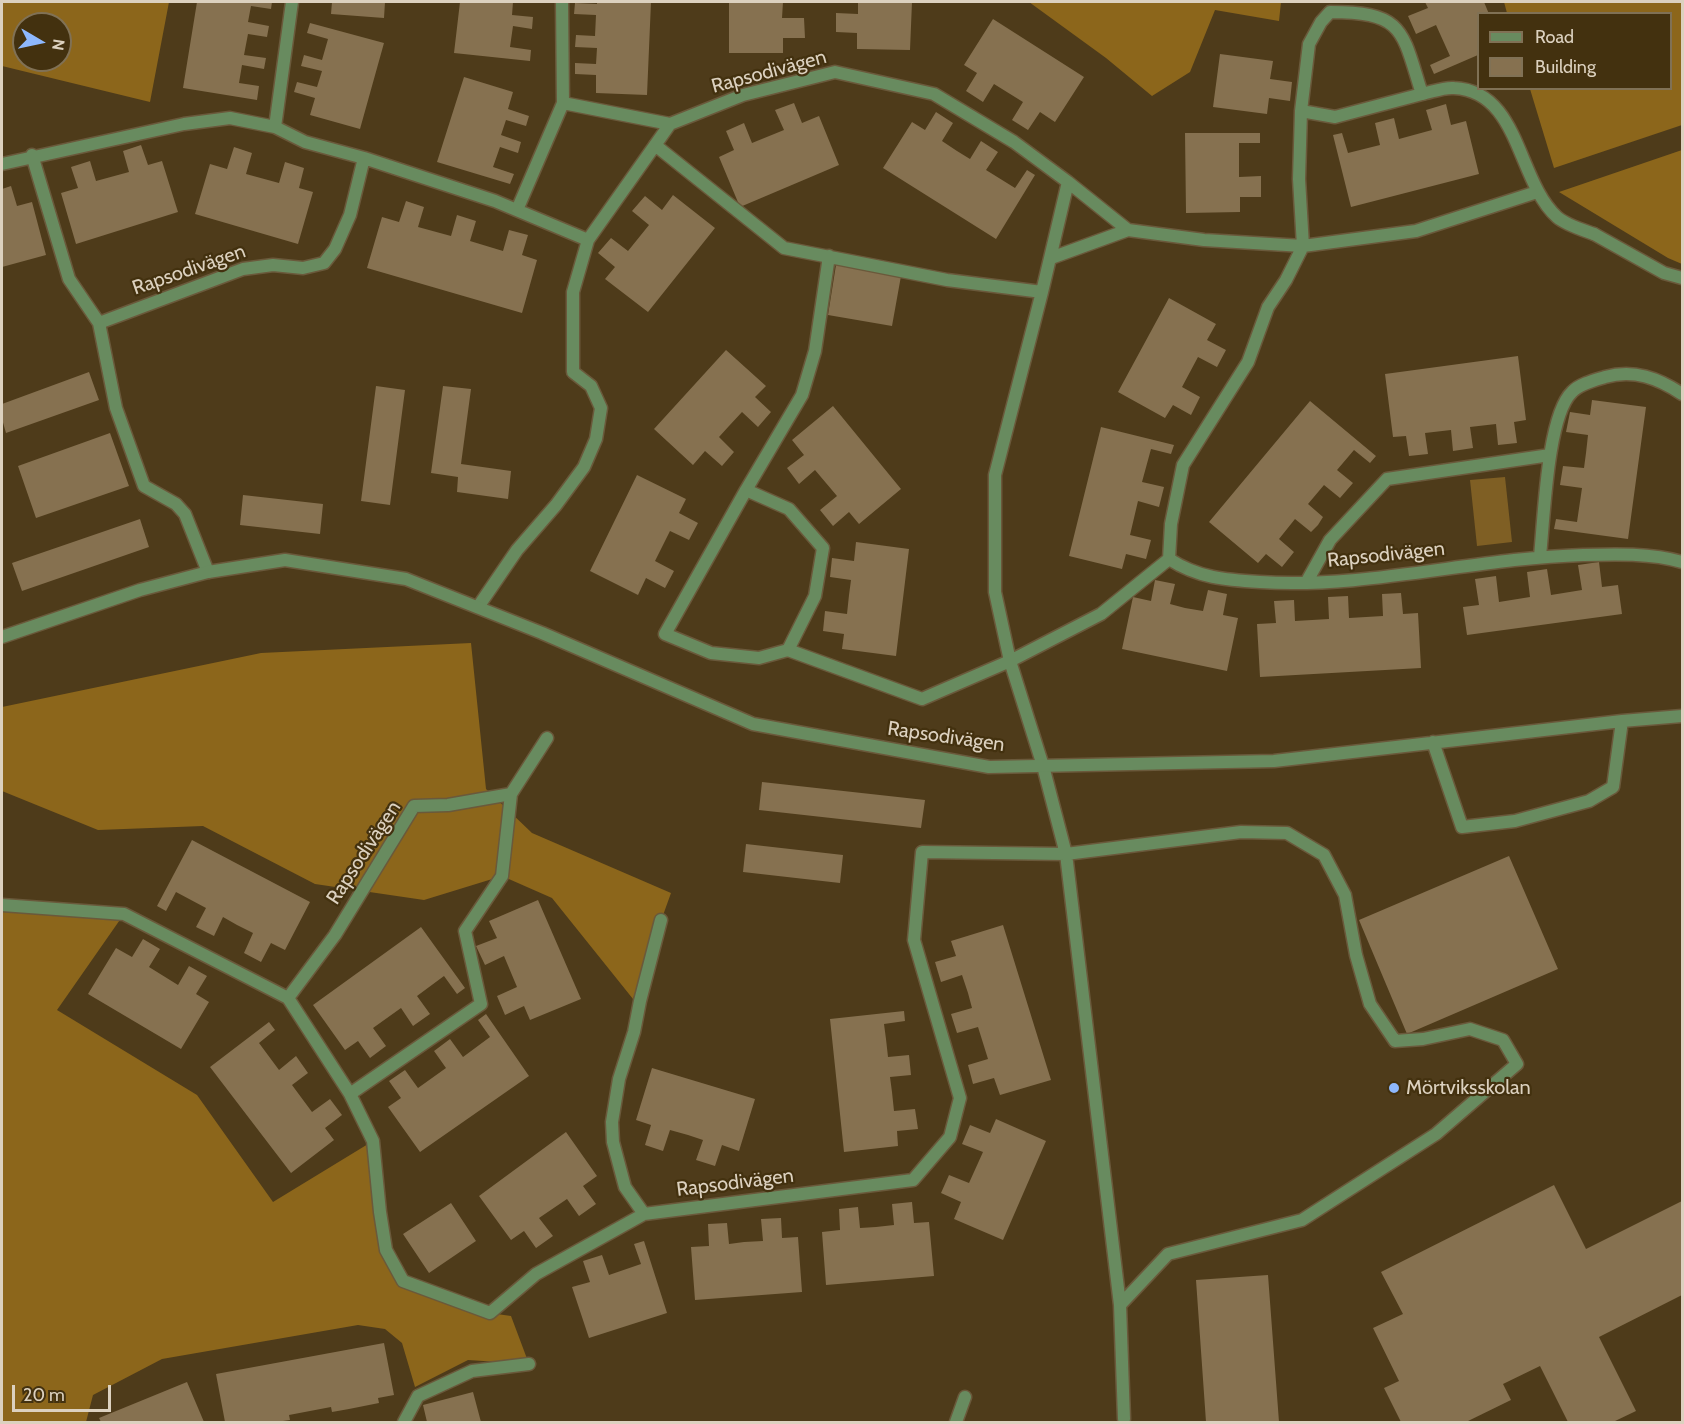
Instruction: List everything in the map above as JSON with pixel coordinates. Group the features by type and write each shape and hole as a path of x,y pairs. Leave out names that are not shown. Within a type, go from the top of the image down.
{"street":[{"path":"275,126 292,2"},
{"path":"518,210 563,103 561,2"},
{"path":"1169,559 1171,524 1183,465 1248,362 1268,307 1286,280 1303,246 1299,179 1301,111 1309,44 1321,22 1330,12 1347,12 1381,17 1395,25 1405,40 1422,94"},
{"name":"Rapsodivägen","path":"670,124 744,95 835,72 934,94 1014,142 1128,230"},
{"path":"1301,111 1335,117 1452,88 1471,91 1496,107 1517,143 1538,192 1558,218 1594,234 1664,273 1683,278"},
{"path":"478,607 517,550 556,505 584,467 596,439 601,408 591,386 573,372 573,292 588,240 670,124 563,103"},
{"path":"2,164 32,155 184,124 230,118 275,126 305,142 364,158 495,201 588,240"},
{"path":"655,145 784,248 947,280 1042,292"},
{"path":"32,155 69,279 99,323 116,408 144,486 176,504 185,514 208,572"},
{"name":"Rapsodivägen","path":"99,323 243,269 273,265 303,268 324,263 335,249 350,215 364,158"},
{"path":"1068,182 1051,258 995,475 995,592 1010,661 1043,766 1066,854 1120,1305 1124,1419"},
{"path":"1051,258 1128,230 1204,240 1303,246 1416,231 1538,192"},
{"path":"746,490 789,509 823,548 816,596 788,650 759,658 711,653 665,634 746,490 802,395 815,351 829,256"},
{"path":"1540,556 1550,455 1560,408 1572,390 1614,374 1639,374 1664,381 1683,393"},
{"path":"1306,583 1330,540 1388,479 1550,455"},
{"name":"Rapsodivägen","path":"788,650 921,699 1010,661 1101,614 1169,559 1186,570 1222,580 1285,584 1364,579 1540,556 1633,555 1671,558 1683,562"},
{"name":"Rapsodivägen","path":"2,637 140,590 208,572 285,560 405,579 478,607 753,724 989,767 1274,761 1622,720 1683,716"},
{"path":"1433,742 1462,827 1515,821 1589,801 1613,787 1622,720"},
{"path":"350,1094 481,1004 465,931 502,876 511,794 547,738"},
{"name":"Rapsodivägen","path":"511,794 448,805 414,806 335,935 288,998 350,1094 374,1141 380,1212 386,1250 403,1281 490,1313 536,1274 644,1214 913,1180 950,1137 960,1098 914,940 922,852 1066,854"},
{"path":"1066,854 1241,832 1287,833 1324,855 1344,895 1356,955 1370,1004 1395,1041 1423,1039 1470,1029 1503,1040 1517,1064 1436,1134 1302,1220 1168,1254 1120,1305"},
{"path":"2,905 124,914 288,998"},
{"path":"644,1214 625,1187 613,1142 612,1122 619,1079 634,1032 661,920"},
{"path":"404,1422 418,1396 472,1371 528,1364"},
{"path":"956,1422 964,1397"}],"shaded area":[{"path":"2,2 169,2 150,102 27,72 72,72 72,12 12,12 12,68 2,66"},
{"path":"1029,2 1281,2 1279,21 1215,10 1190,72 1152,96 1106,58"},
{"path":"1504,2 1682,2 1682,125 1554,168 1530,90 1672,90 1672,12 1507,12"},
{"path":"1682,150 1682,264 1668,258 1559,192"},
{"path":"1505,477 1512,542 1477,546 1470,480"},
{"path":"471,643 486,789 532,833 671,893 633,999 552,898 502,876 424,900 315,884 203,826 98,830 2,791 2,707 261,653"},
{"path":"2,905 124,914 57,1010 197,1095 273,1202 373,1141 386,1250 403,1280 490,1313 511,1316 529,1364 468,1360 415,1387 402,1343 385,1329 358,1325 162,1359 93,1395 86,1422 2,1422"}],"building":[{"path":"197,2 272,2 271,9 251,6 248,22 269,26 267,37 248,34 244,55 266,58 264,69 242,65 239,83 259,86 257,100 183,88"},
{"path":"332,2 385,2 384,18 331,14"},
{"path":"460,2 513,2 512,15 533,17 532,29 513,26 510,47 531,50 530,61 454,53"},
{"path":"597,2 651,2 647,95 596,93 596,75 575,74 575,63 596,64 597,48 575,47 576,35 595,36 596,15 574,14 575,3 597,4"},
{"path":"729,2 783,2 782,18 804,18 805,38 783,38 783,53 729,53"},
{"path":"858,2 912,2 910,50 857,49 857,33 836,32 836,13 858,14"},
{"path":"1425,2 1484,2 1488,12 1477,12 1477,55 1434,74 1430,65 1450,56 1436,25 1416,34 1408,16 1428,8"},
{"path":"993,19 1084,77 1055,122 1040,112 1028,130 1012,120 1023,102 994,84 983,102 966,91 977,73 964,65"},
{"path":"310,23 384,43 360,129 310,115 315,98 294,92 297,82 317,87 322,71 301,66 304,55 322,60 328,39 307,33"},
{"path":"1220,54 1273,61 1270,79 1292,82 1290,101 1269,98 1267,114 1213,107"},
{"path":"464,77 513,92 508,109 529,116 526,126 506,120 501,135 521,142 518,153 500,147 493,167 514,174 510,184 437,162"},
{"path":"794,103 802,123 819,116 839,165 740,207 719,157 734,150 726,131 744,123 752,143 784,130 775,110"},
{"path":"1446,104 1451,125 1466,121 1479,174 1351,207 1333,135 1342,133 1348,153 1380,145 1375,123 1394,118 1399,139 1432,130 1426,110"},
{"path":"936,112 953,123 942,141 957,151 970,159 981,141 998,152 986,170 1015,188 1027,170 1035,175 996,239 883,168 912,122 925,130"},
{"path":"1185,133 1260,133 1260,143 1239,143 1239,177 1261,176 1261,197 1240,197 1240,212 1186,213"},
{"path":"141,145 148,165 162,161 178,212 76,244 61,193 78,188 71,167 90,161 96,181 129,172 123,151"},
{"path":"234,147 252,153 246,174 279,183 285,162 304,168 299,188 313,192 298,244 195,214 210,164 227,169"},
{"path":"11,186 17,206 32,202 46,255 2,267 2,189"},
{"path":"673,195 715,228 648,312 605,279 615,267 598,253 611,238 628,251 649,225 632,211 645,196 662,210"},
{"path":"406,201 424,207 418,227 451,236 457,215 476,221 470,241 503,251 509,230 528,235 522,255 537,260 522,313 367,268 382,217 399,222"},
{"path":"836,265 901,276 892,326 828,315"},
{"path":"1169,298 1216,324 1207,340 1226,350 1217,367 1198,357 1182,387 1200,397 1191,415 1173,405 1165,418 1118,392"},
{"path":"726,350 766,386 755,397 771,412 758,427 742,412 719,437 734,452 722,466 705,451 693,465 654,429"},
{"path":"1518,356 1526,420 1514,422 1517,443 1498,445 1496,424 1470,427 1473,448 1453,451 1451,430 1425,433 1428,454 1409,456 1406,436 1393,437 1385,374"},
{"path":"89,372 99,400 6,433 2,419 2,404"},
{"path":"376,386 405,390 390,505 361,501"},
{"path":"443,386 471,389 461,464 511,471 508,499 457,492 458,477 431,473"},
{"path":"1592,400 1646,407 1628,539 1554,529 1556,519 1577,522 1582,488 1560,485 1563,466 1584,468 1588,435 1566,432 1570,412 1590,415"},
{"path":"1310,401 1376,456 1370,463 1354,450 1337,470 1353,483 1340,498 1324,485 1308,504 1323,517 1318,525 1311,532 1295,519 1279,539 1294,552 1282,567 1266,554 1258,563 1209,522"},
{"path":"833,406 901,489 859,524 849,512 833,526 820,510 837,496 815,470 799,484 787,468 804,455 792,440"},
{"path":"1101,427 1174,445 1171,454 1151,449 1142,482 1164,487 1159,507 1138,501 1130,535 1151,540 1146,559 1126,554 1122,569 1069,556"},
{"path":"110,433 129,486 36,518 18,466"},
{"path":"637,475 686,499 679,513 698,523 689,540 670,531 655,561 674,571 665,588 646,578 638,595 590,571"},
{"path":"243,495 323,504 320,534 240,525"},
{"path":"140,519 149,547 22,591 12,563"},
{"path":"856,542 909,549 896,656 842,649 844,634 823,631 825,611 847,614 851,580 830,577 832,558 854,561"},
{"path":"1599,562 1602,587 1618,585 1622,614 1467,635 1463,607 1479,605 1475,579 1496,576 1499,602 1530,597 1527,572 1547,569 1551,595 1582,590 1578,565"},
{"path":"1155,580 1175,584 1170,604 1185,608 1203,611 1208,590 1227,594 1223,615 1238,618 1227,671 1122,649 1133,597 1151,601"},
{"path":"1401,593 1403,614 1418,613 1421,668 1260,677 1257,624 1276,623 1274,601 1294,600 1295,621 1329,619 1328,597 1348,596 1349,618 1383,616 1382,594"},
{"path":"762,782 925,800 921,828 759,810"},
{"path":"192,840 310,902 285,950 271,943 261,962 244,953 253,933 223,917 214,936 196,927 206,908 176,892 166,911 157,906"},
{"path":"746,844 843,855 840,883 743,872"},
{"path":"1509,856 1558,969 1407,1034 1359,920"},
{"path":"538,900 581,999 530,1020 524,1006 505,1015 497,996 517,987 504,956 485,965 476,946 497,938 489,921"},
{"path":"1003,925 1051,1080 1000,1095 994,1078 973,1084 968,1065 988,1059 978,1027 957,1033 951,1014 972,1008 968,993 962,975 941,982 935,962 956,956 951,941"},
{"path":"421,927 465,988 457,994 444,976 417,996 430,1014 413,1026 401,1008 373,1028 386,1046 370,1058 358,1041 345,1050 313,1005"},
{"path":"143,939 160,949 149,967 178,985 189,966 207,976 196,994 209,1002 181,1049 88,994 116,948 132,957"},
{"path":"904,1011 905,1021 884,1024 888,1057 909,1055 911,1075 890,1077 894,1111 915,1109 918,1129 897,1131 898,1146 844,1152 830,1019"},
{"path":"486,1014 529,1076 420,1152 388,1107 401,1098 389,1081 405,1070 418,1088 446,1068 434,1051 450,1039 463,1057 490,1037 478,1020"},
{"path":"269,1022 275,1030 259,1043 279,1070 296,1056 308,1073 292,1085 312,1112 330,1099 342,1115 325,1128 334,1140 291,1173 210,1067"},
{"path":"652,1068 755,1099 739,1151 722,1145 715,1166 696,1160 703,1140 670,1130 663,1151 645,1145 651,1125 636,1120"},
{"path":"996,1119 1046,1141 1003,1240 954,1219 961,1202 941,1193 949,1175 969,1183 983,1152 962,1144 970,1125 990,1133"},
{"path":"566,1132 597,1176 583,1186 596,1204 579,1216 567,1199 539,1218 553,1236 536,1248 524,1231 511,1240 479,1196"},
{"path":"1554,1185 1586,1249 1682,1201 1682,1295 1599,1337 1636,1411 1613,1422 1568,1422 1540,1366 1503,1384 1511,1400 1466,1422 1401,1422 1384,1388 1399,1381 1373,1328 1403,1314 1381,1272"},
{"path":"912,1202 914,1223 929,1222 934,1276 826,1285 822,1232 840,1230 839,1209 858,1207 860,1228 876,1227 894,1225 892,1204"},
{"path":"451,1203 476,1241 429,1273 403,1234"},
{"path":"781,1218 782,1238 798,1237 802,1292 695,1300 691,1247 709,1246 708,1224 727,1223 729,1244 763,1241 761,1219"},
{"path":"644,1241 667,1313 589,1338 572,1287 590,1282 583,1261 602,1255 609,1275 641,1264 634,1244"},
{"path":"1268,1275 1279,1422 1206,1422 1196,1280"},
{"path":"384,1343 394,1395 378,1398 379,1403 332,1412 331,1407 289,1415 290,1420 276,1422 225,1422 216,1374"},
{"path":"187,1382 204,1422 101,1422 99,1418"},
{"path":"473,1392 481,1422 427,1422 423,1405"}],"place":[{"name":"Mörtviksskolan","path":"1394,1088"}]}
